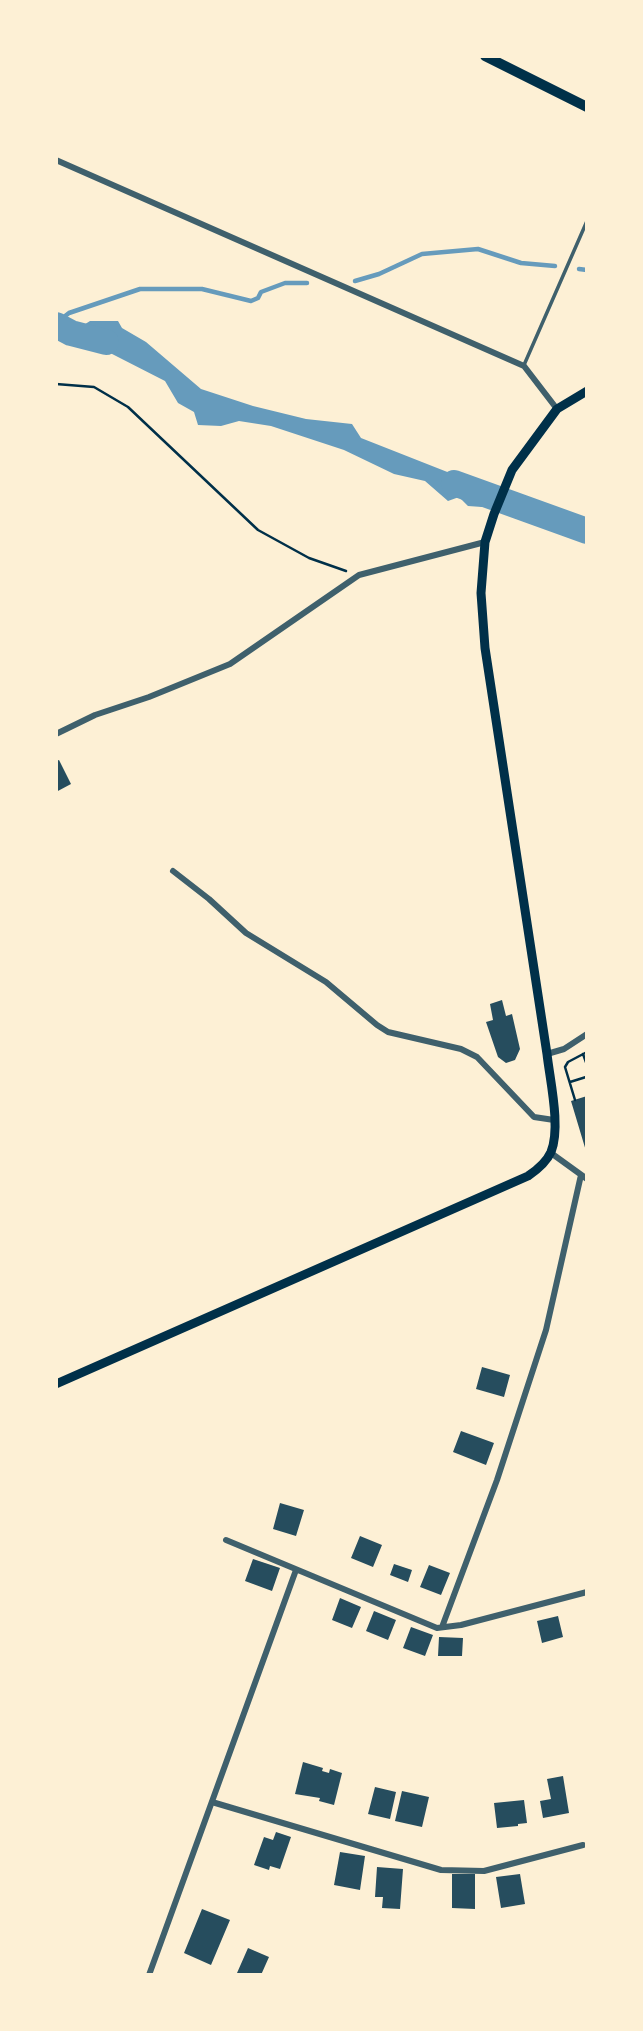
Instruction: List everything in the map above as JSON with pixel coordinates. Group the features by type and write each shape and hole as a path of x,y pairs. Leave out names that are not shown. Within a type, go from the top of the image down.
{"highway":[{"path":"485,56 585,106"}],"main road":[{"path":"56,1384 528,1176 540,1167 551,1153 554,1120 547,1054 485,648 481,593 485,542 512,470 557,409 587,391"}],"street":[{"path":"56,160 524,366 557,409"},
{"path":"56,734 95,715 149,697 230,664 359,575 485,542"},
{"path":"173,871 246,933 326,982 376,1025 388,1032 461,1049 477,1057 534,1117 554,1120"},
{"path":"547,1054 564,1049 587,1034"},
{"path":"442,1627 497,1480 546,1330 584,1177 551,1153"},
{"path":"226,1540 437,1628 461,1625 587,1592"},
{"path":"149,1975 296,1570"},
{"path":"212,1802 441,1870 484,1871 583,1844"}],"lane":[{"path":"524,366 587,221"}],"path":[{"path":"56,384 94,387 128,407 258,530 309,558 359,575"},
{"path":"575,1100 566,1064 585,1053 587,1065"},
{"path":"570,1082 587,1077"}],"water":[{"path":"90,321 118,321 122,328 146,342 201,389 306,419 352,424 361,438 488,488 482,507 468,506 459,497 448,501 425,481 394,474 344,450 271,426 239,421 221,426 198,425 194,412 178,403 165,381 71,333"}],"building":[{"path":"59,760 71,784 56,792 56,761"},
{"path":"502,1000 506,1016 512,1014 520,1049 515,1060 506,1063 498,1057 486,1022 493,1020 490,1004"},
{"path":"587,1096 587,1151 586,1151 571,1101"},
{"path":"482,1367 510,1375 504,1397 476,1389"},
{"path":"461,1431 494,1443 486,1465 453,1452"},
{"path":"280,1503 304,1510 296,1536 273,1529"},
{"path":"360,1536 382,1545 373,1567 351,1558"},
{"path":"253,1559 280,1568 272,1591 245,1581"},
{"path":"394,1564 412,1570 408,1582 390,1575"},
{"path":"429,1565 450,1573 441,1595 420,1587"},
{"path":"340,1598 361,1607 352,1628 332,1620"},
{"path":"374,1611 396,1620 388,1640 366,1631"},
{"path":"558,1616 563,1637 542,1643 537,1621"},
{"path":"411,1627 433,1635 425,1656 403,1648"},
{"path":"439,1637 463,1638 462,1656 438,1656"},
{"path":"303,1762 323,1768 322,1771 329,1773 330,1769 342,1773 334,1805 319,1801 320,1798 295,1794"},
{"path":"563,1776 569,1813 543,1818 540,1801 551,1799 547,1779"},
{"path":"375,1787 396,1792 390,1819 368,1814"},
{"path":"402,1791 429,1797 422,1827 395,1821"},
{"path":"524,1800 527,1823 497,1828 494,1803"},
{"path":"276,1832 291,1837 280,1869 270,1866 269,1870 254,1865 264,1837 273,1840"},
{"path":"340,1852 365,1856 360,1890 334,1885"},
{"path":"377,1867 403,1869 400,1909 382,1908 383,1897 375,1897"},
{"path":"452,1874 475,1874 475,1909 452,1908"},
{"path":"520,1874 525,1904 501,1908 496,1877"},
{"path":"202,1909 230,1920 211,1965 184,1953"},
{"path":"248,1948 269,1957 261,1975 237,1973"}],"waterway":[{"path":"355,281 379,274 422,254 478,249 521,263 555,266"},
{"path":"579,269 587,270"},
{"path":"56,323 69,313 140,289 202,289 251,301 258,298 261,292 285,283 307,283"},
{"path":"56,325 71,333 106,342"},
{"path":"454,483 587,531"}]}
